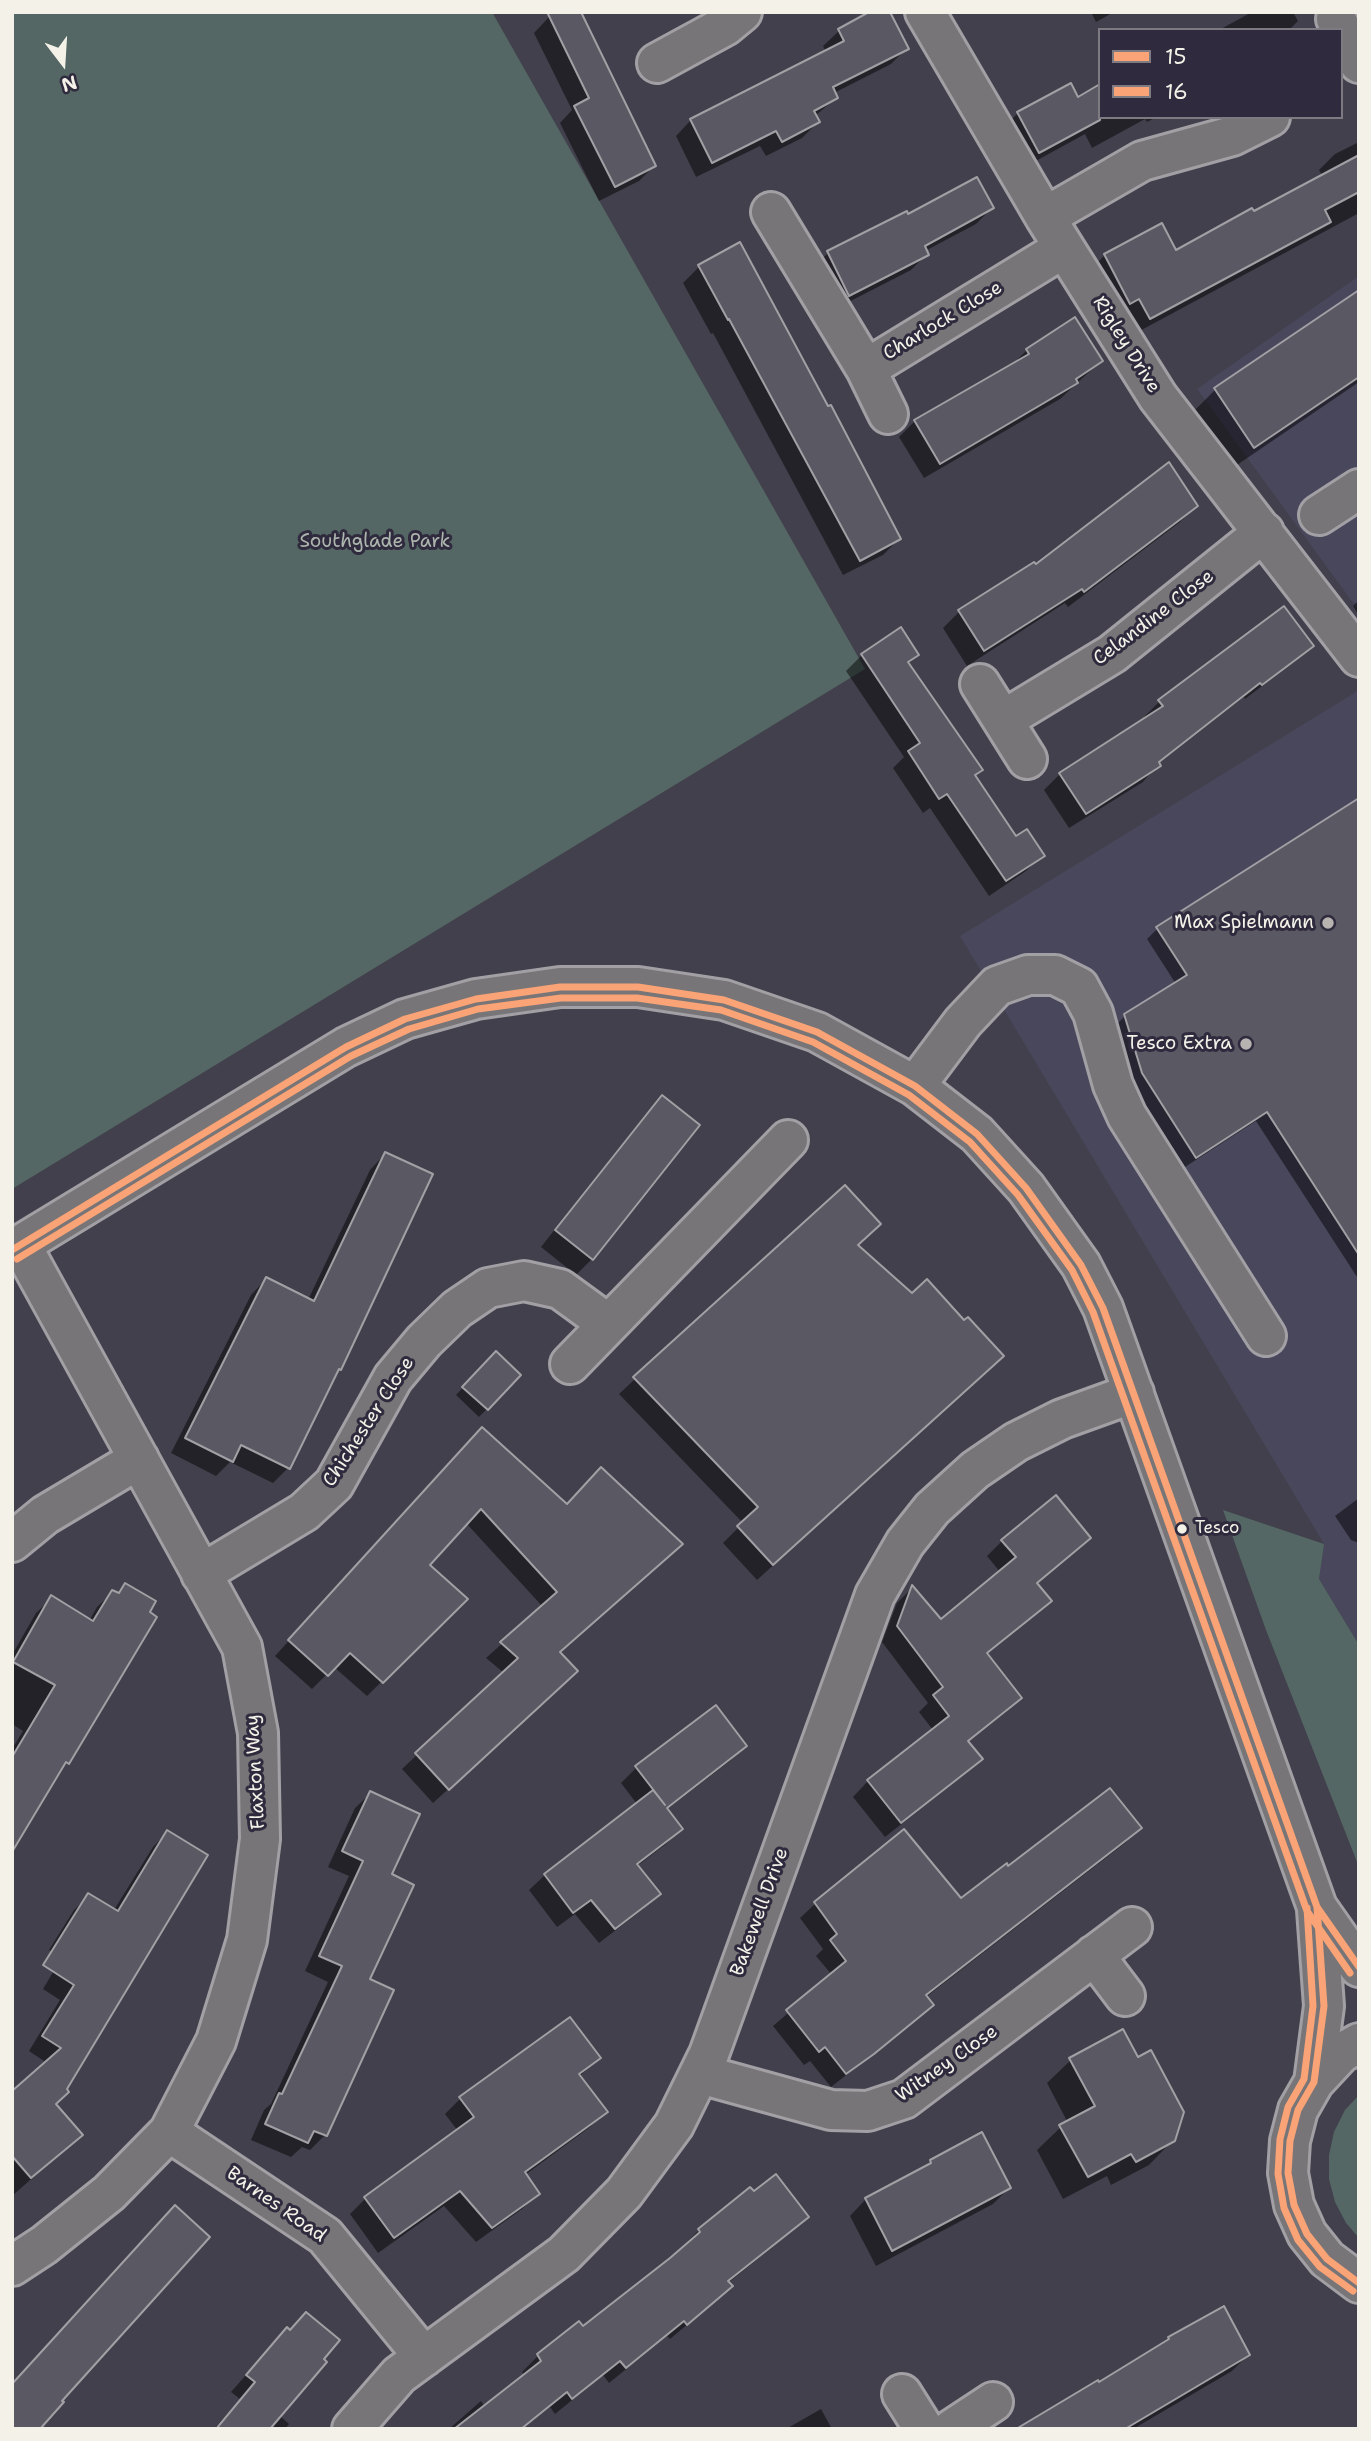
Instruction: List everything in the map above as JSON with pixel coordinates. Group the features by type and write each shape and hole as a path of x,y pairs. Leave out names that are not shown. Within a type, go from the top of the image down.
{"street":[{"path":"657,63 726,26 741,12"},
{"name":"Rigley Drive","path":"925,12 1054,232 1158,397 1359,657"},
{"path":"1336,19 1340,28"},
{"path":"1343,33 1358,63"},
{"name":"Charlock Close","path":"888,414 866,369 1054,232 1142,161 1232,136 1266,119"},
{"path":"771,212 866,369"},
{"path":"1319,516 1359,489"},
{"name":"Celandine Close","path":"1003,720 1112,654 1264,532"},
{"path":"980,684 1027,758"},
{"path":"915,1086 963,1021 998,986 1028,975 1055,975 1079,987 1093,1013 1112,1084 1127,1116 1266,1336"},
{"path":"17,1248 346,1046 405,1019 476,999 560,987 638,987 724,1000 817,1032 915,1086 977,1135 1026,1188 1081,1265 1104,1308 1317,1907 1359,1967"},
{"path":"570,1364 788,1140"},
{"name":"Flaxton Way","path":"12,2266 44,2245 109,2193 169,2132 216,2041 247,1940 260,1839 258,1733 242,1647 139,1460 17,1248"},
{"name":"Chichester Close","path":"201,1574 304,1512 334,1484 393,1378 424,1341 457,1309 488,1288 524,1281 560,1289 608,1324"},
{"name":"Bakewell Drive","path":"352,2429 399,2375 564,2254 615,2202 674,2125 709,2054 875,1595 905,1543 941,1501 975,1470 1016,1442 1062,1419 1134,1393"},
{"path":"12,1542 45,1515 139,1460"},
{"path":"1314,2082 1324,2006 1317,1907"},
{"name":"Witney Close","path":"700,2074 831,2110 868,2111 904,2099 1132,1927"},
{"path":"1094,1955 1125,1996"},
{"path":"1359,2043 1341,2053 1314,2082 1298,2110 1290,2141 1288,2173 1294,2205 1307,2234 1327,2259 1359,2283"},
{"name":"Barnes Road","path":"169,2132 325,2236 424,2357"},
{"path":"902,2394 924,2429"},
{"path":"951,2429 993,2402"}],"shaded area":[{"path":"1359,276 1359,611 1197,389"},
{"path":"1359,690 1359,1645 1319,1579 1324,1544 960,936"}],"green space":[{"name":"Southglade Park","path":"12,12 492,12 865,669 12,1189"},
{"path":"1223,1510 1324,1544 1319,1579 1359,1645 1359,1867 1266,1630"},
{"path":"1359,2095 1359,2238 1346,2223 1335,2202 1329,2179 1329,2155 1334,2132 1345,2110"}],"building":[{"path":"547,12 581,12 656,166 615,187 574,106 589,98"},
{"path":"869,12 890,12 909,49 833,87 838,98 814,111 820,122 782,142 776,131 712,163 690,119 844,41 838,29"},
{"path":"1071,83 1078,97 1098,85 1100,120 1039,153 1017,112"},
{"path":"1359,155 1359,192 1325,210 1331,222 1150,319 1139,299 1130,304 1104,254 1162,223 1176,250 1252,208 1254,211"},
{"path":"977,177 994,208 925,246 929,255 849,296 827,251 907,211 908,214"},
{"path":"740,242 828,406 831,405 901,539 860,561 698,265"},
{"path":"1359,290 1359,377 1254,448 1214,388"},
{"path":"1075,317 1103,361 1076,379 1078,383 940,464 914,420 1029,354 1026,349"},
{"path":"1169,462 1198,506 1084,592 1082,589 984,651 958,610 1034,562 1036,564"},
{"path":"1284,606 1314,646 1262,685 1260,683 1159,762 1161,766 1086,814 1059,773 1163,706 1158,700"},
{"path":"901,627 919,655 908,662 983,770 975,775 1016,836 1027,829 1045,856 1006,881 947,794 939,799 908,751 920,743 861,654"},
{"name":"Tesco Extra","path":"1359,798 1359,1255 1267,1112 1196,1158 1142,1073 1124,1014 1187,975 1156,927"},
{"path":"662,1095 700,1125 593,1260 555,1230"},
{"path":"385,1152 433,1174 341,1370 339,1369 290,1469 241,1445 233,1462 185,1438 266,1277 314,1301"},
{"path":"845,1185 881,1224 858,1245 912,1293 927,1279 964,1320 968,1317 1004,1356 773,1565 737,1526 758,1507 633,1377"},
{"path":"496,1351 521,1375 488,1410 462,1387"},
{"path":"482,1427 567,1504 601,1467 683,1544 560,1652 578,1671 449,1790 415,1753 518,1658 500,1642 557,1592 481,1509 430,1565 468,1599 383,1683 350,1653 328,1676 288,1640"},
{"path":"1056,1495 1091,1538 1037,1583 1052,1601 987,1653 1022,1698 968,1741 983,1759 901,1823 867,1780 949,1716 933,1695 943,1687 897,1626 912,1585 941,1619 1016,1557 1001,1540"},
{"path":"125,1583 156,1601 150,1612 157,1617 69,1764 66,1762 12,1852 12,1757 55,1685 13,1662 51,1595 93,1621 112,1590 119,1593"},
{"path":"716,1705 747,1746 667,1808 683,1829 637,1864 661,1894 615,1929 591,1900 573,1913 544,1874 653,1790 665,1805 635,1766"},
{"path":"1110,1788 1142,1828 926,1995 934,2005 846,2074 825,2047 819,2052 786,2010 846,1961 830,1940 837,1934 814,1902 904,1829 961,1898 1007,1863 1008,1866"},
{"path":"370,1791 420,1814 392,1874 414,1885 370,1979 394,1990 327,2136 314,2131 308,2143 265,2124 279,2093 282,2094 342,1966 319,1956 363,1861 342,1851"},
{"path":"167,1830 208,1855 67,2089 69,2092 56,2104 83,2135 31,2178 12,2156 12,2091 61,2048 42,2036 74,1985 43,1965 88,1893 118,1911"},
{"path":"570,2017 601,2058 579,2074 608,2112 525,2172 540,2194 492,2228 460,2191 394,2238 364,2197 474,2117 459,2097"},
{"path":"1123,2029 1138,2057 1151,2050 1184,2112 1175,2141 1136,2162 1131,2154 1088,2177 1059,2125 1095,2106 1069,2058"},
{"path":"982,2132 1011,2188 892,2251 865,2198"},
{"path":"776,2174 809,2217 728,2281 733,2286 687,2325 684,2321 626,2368 620,2361 572,2399 567,2392 521,2429 454,2429 541,2361 537,2354 579,2321 583,2326 670,2258 700,2232 698,2229 750,2187 754,2191"},
{"path":"175,2205 210,2237 40,2429 12,2429 12,2384"},
{"path":"1224,2306 1250,2355 1125,2429 1016,2429 1098,2380 1099,2382 1169,2339 1168,2337"},
{"path":"306,2312 340,2340 324,2359 327,2362 270,2429 216,2429 255,2382 246,2375 287,2327 290,2330"}],"transit line":[{"name":"15","path":"12,1250 346,1047 405,1019 476,999 560,987 638,987 724,1000 817,1032 915,1086 977,1134 1026,1188 1081,1265 1103,1308 1317,1907 1359,1967"},
{"name":"16","path":"17,1259 351,1056 409,1029 478,1009 561,998 637,998 721,1010 813,1042 909,1095 970,1142 1018,1195 1072,1270 1093,1312 1307,1911 1350,1973"},
{"name":"15","path":"1317,1907 1324,2006 1314,2082 1298,2110 1290,2141 1288,2173 1294,2205 1307,2234 1327,2259 1359,2283"},
{"name":"16","path":"1307,1908 1313,2006 1304,2079 1288,2107 1280,2139 1278,2174 1284,2208 1298,2240 1320,2267 1353,2291"}],"place":[{"name":"Max Spielmann","path":"1328,923"},
{"name":"Tesco Extra","path":"1246,1044"},
{"name":"Tesco","path":"1182,1529"}]}
